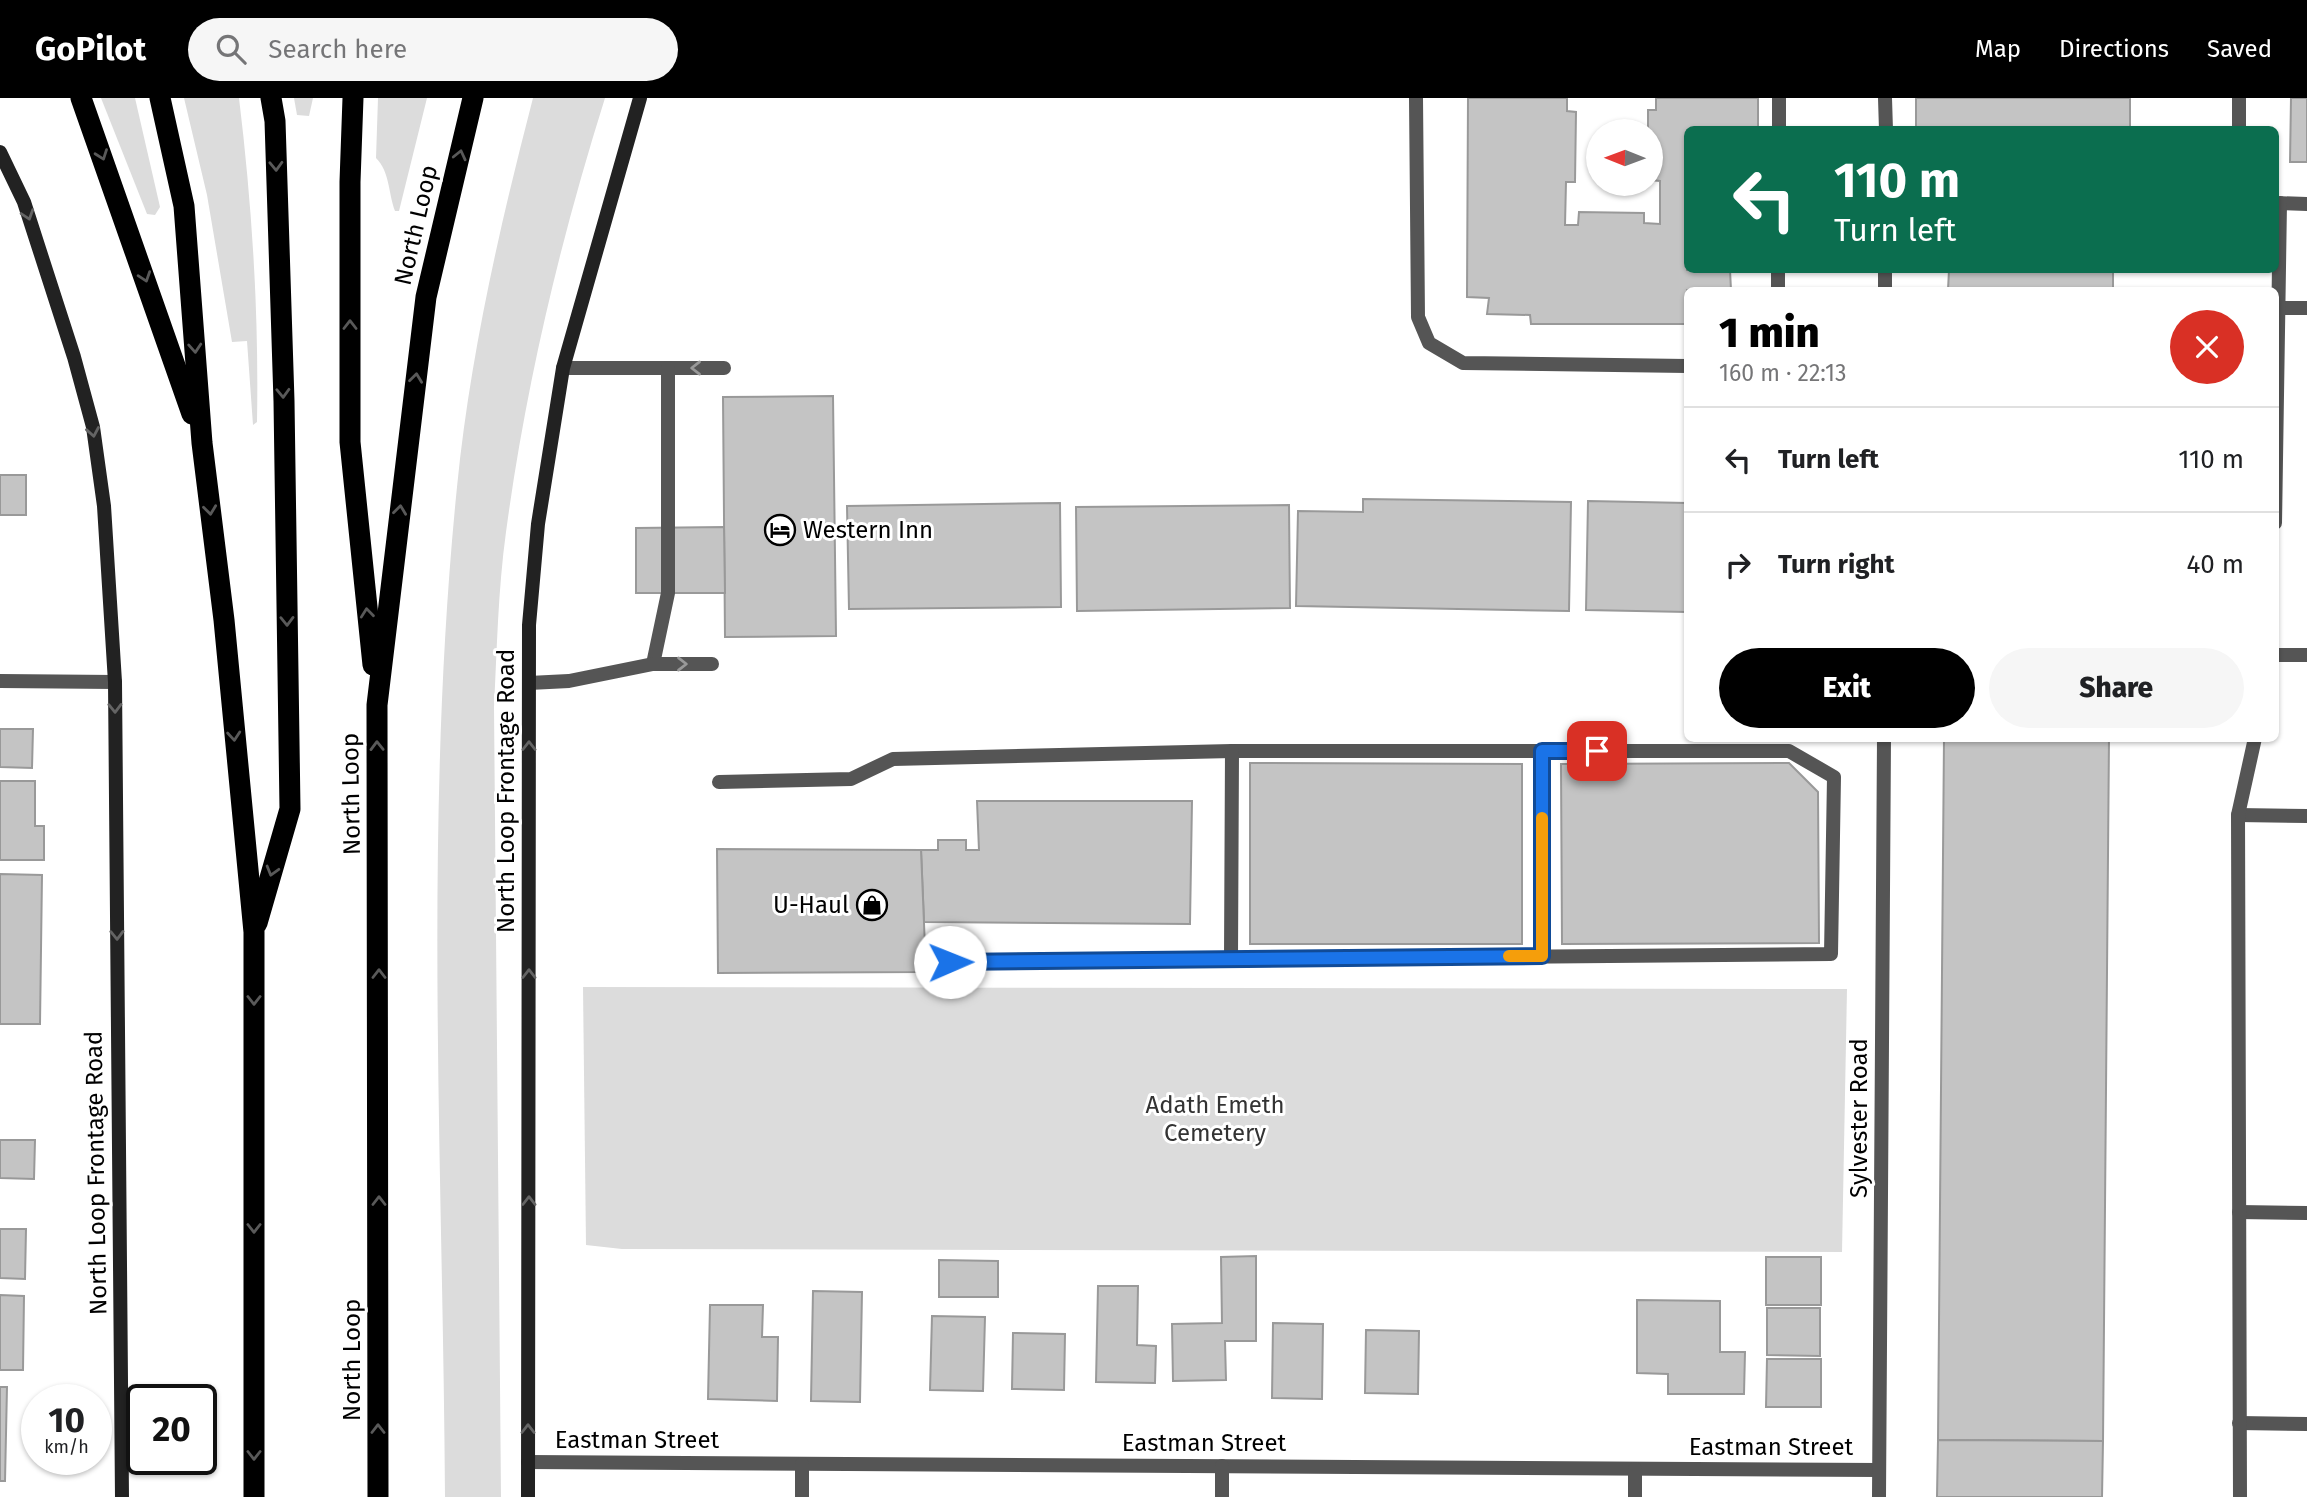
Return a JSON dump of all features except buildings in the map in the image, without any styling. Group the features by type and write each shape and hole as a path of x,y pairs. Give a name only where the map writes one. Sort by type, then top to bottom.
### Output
{"highway":[{"path":"81,98 202,443"},
{"path":"160,98 184,206 202,443 224,620 240,811 254,932 254,1497"},
{"path":"254,932 290,809 283,374 275,121 271,98"},
{"path":"353,98 350,182 351,442 377,705"},
{"name":"North Loop","path":"378,1497 377,705 426,297 473,98"}],"main road":[{"name":"North Loop Frontage Road","path":"528,1497 529,625 538,524 563,368 640,98"},
{"name":"North Loop Frontage Road","path":"0,152 28,215 74,357 93,427 104,506 114,682 122,1497"}],"street":[{"path":"1416,98 1418,317 1429,343 1463,363 1684,366"},
{"path":"1779,98 1779,126"},
{"path":"1885,98 1885,126"},
{"path":"2239,98 2239,126"},
{"path":"2279,203 2307,204"},
{"path":"2279,308 2307,308"},
{"path":"563,368 724,368"},
{"path":"653,664 668,593 668,368"},
{"path":"2279,655 2307,655"},
{"path":"529,682 569,681 653,664 712,664"},
{"path":"0,681 114,682"},
{"name":"Sylvester Road","path":"1879,1497 1884,742"},
{"path":"2239,1497 2238,815 2254,742"},
{"path":"1231,958 1232,751"},
{"path":"719,782 851,779 893,759 1232,751 1789,751 1834,777 1831,954 950,962"},
{"path":"1542,751 1542,956"},
{"path":"2238,815 2307,816"},
{"path":"2239,1212 2307,1213"},
{"path":"2239,1423 2307,1424"},
{"name":"Eastman Street","path":"528,1462 1879,1470"},
{"path":"802,1464 802,1497"},
{"path":"1222,1466 1222,1497"},
{"path":"1635,1469 1635,1497"}],"green space":[{"path":"101,98 135,98 160,207 155,215 147,214"},
{"path":"184,98 239,98 248,179 256,300 257,422 253,425 247,341 232,342 207,195"},
{"path":"294,98 313,98 309,116 297,115"},
{"path":"378,98 427,98 399,211 395,211 386,176 376,158"},
{"path":"533,98 605,98 573,205 534,367 514,477 499,598 494,707 501,1497 445,1497 438,866 440,739 447,613 457,487 478,340 498,242"},
{"name":"Adath Emeth Cemetery","path":"583,987 1847,989 1842,1252 622,1249 586,1245"}],"slow traffic":[{"path":"1509,956 1542,956 1542,818"}],"place":[{"name":"Western Inn","path":"780,530"},
{"name":"U-Haul","path":"872,905"}],"route":[{"path":"950,962 1542,956 1542,751 1597,751"}]}
